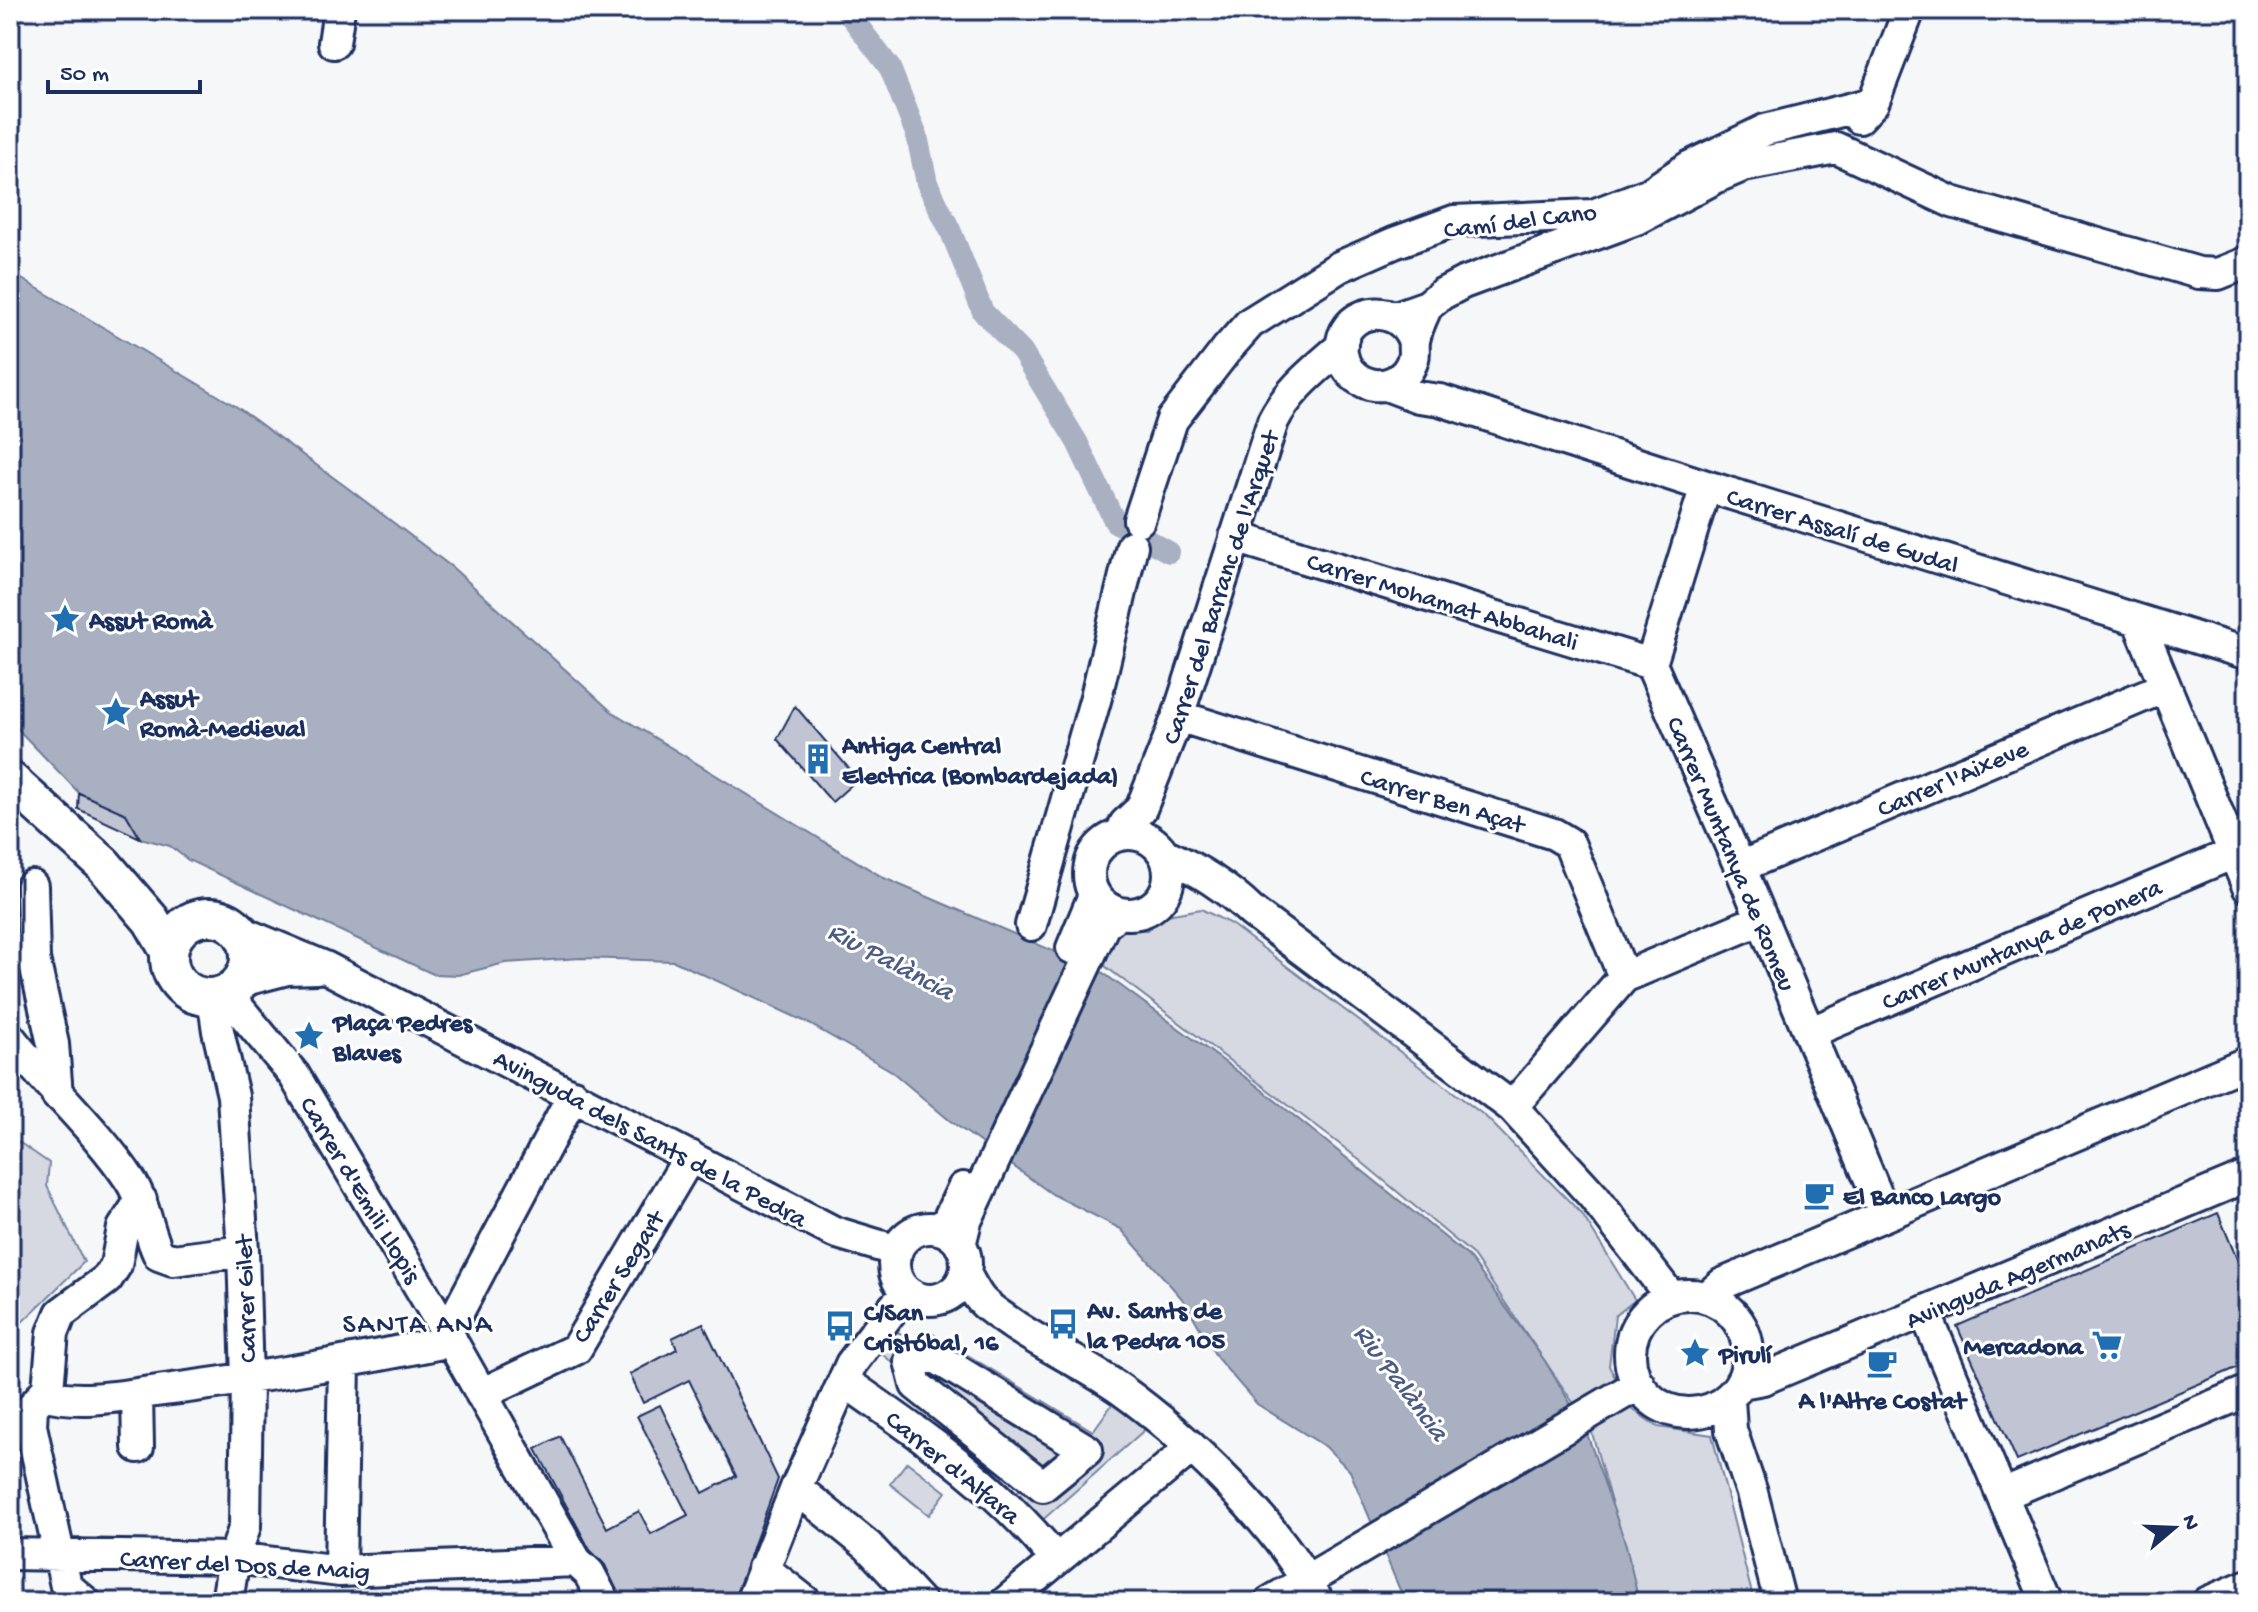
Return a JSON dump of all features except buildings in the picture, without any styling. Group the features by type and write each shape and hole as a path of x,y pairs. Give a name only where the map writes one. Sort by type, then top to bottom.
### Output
{"main road":[{"path":"10,780 103,864 151,920 169,951"},
{"path":"103,864 194,919"},
{"path":"220,918 241,932 249,956 247,969 227,990 190,993 174,977 169,965 169,951 176,933 194,919 220,918"}],"street":[{"path":"334,43 339,10"},
{"path":"1836,148 1873,103 1909,10"},
{"name":"Camí del Cano","path":"1031,925 1096,697 1135,533 1172,420 1250,323 1339,267 1454,221 1593,215 1650,193 1689,167 1765,130 1873,103"},
{"path":"1396,317 1427,306 1463,283 1639,218 1743,166 1836,148 1952,202 2199,273 2218,274 2248,262"},
{"path":"1427,306 1413,352 1398,380 1386,385 1367,384 1346,359 1352,324 1361,317 1385,313 1396,317 1411,332 1413,352 1415,375 1440,400"},
{"name":"Carrer del Barranc de l'Arquet","path":"1144,834 1178,716 1273,421 1283,402 1316,367 1346,359"},
{"name":"Carrer Assalí de Gudal","path":"1386,385 2248,654"},
{"path":"1651,664 1706,486"},
{"name":"Carrer Mohamat Abbahali","path":"1235,537 1651,664"},
{"path":"2138,620 2248,887"},
{"name":"Carrer Muntanya de Romeu","path":"1651,664 1740,867 1885,1215"},
{"name":"Carrer l'Aixeve","path":"1740,867 2165,687"},
{"name":"Carrer Ben Açat","path":"1178,716 1554,834 1569,843 1624,977"},
{"path":"1144,834 1169,879 1165,891 1159,900 1141,912 1119,913 1105,906 1094,895 1088,876 1092,857 1104,842 1144,834 1227,888 1252,912 1512,1107 1594,1197 1646,1268 1659,1304"},
{"name":"Carrer Muntanya de Ponera","path":"1809,1033 2234,853"},
{"path":"32,886 34,959 53,1044 57,1095"},
{"path":"1165,891 1206,893 1252,912"},
{"path":"751,1602 796,1488 851,1364 873,1332 918,1301 953,1293 955,1249 951,1214 1094,895"},
{"path":"955,1249 1104,925 1119,913"},
{"path":"1512,1107 1624,977 1762,919"},
{"name":"Avinguda dels Sants de la Pedra","path":"241,932 325,967 896,1262"},
{"path":"227,990 287,969 325,967"},
{"name":"Carrer Gilet","path":"227,990 218,1031 233,1096 247,1379 245,1526 234,1558 227,1602"},
{"name":"Carrer d'Emili Llopis","path":"227,990 294,1075 450,1337 576,1561 589,1573 604,1602"},
{"path":"10,1038 129,1179 141,1200 143,1215 159,1255 173,1260 243,1251"},
{"path":"1707,1297 1722,1284 2248,1062"},
{"path":"43,1394 68,1398 137,1394 247,1379 344,1363 450,1337 573,1095"},
{"name":"Carrer Segart","path":"481,1394 576,1349 690,1156"},
{"name":"Avinguda Agermanats","path":"1725,1398 1763,1379 2248,1176"},
{"path":"85,1602 66,1586 57,1555 31,1426 32,1407 48,1389 53,1333 61,1313 107,1279 116,1265 123,1228 141,1200"},
{"path":"918,1301 896,1262 903,1240 926,1228 955,1249 982,1300 1039,1341 1118,1387 1177,1434 1253,1510 1313,1592"},
{"path":"1688,1294 1707,1297 1732,1313 1747,1340 1748,1365 1725,1398 1688,1414 1666,1410 1648,1398 1633,1376 1629,1348 1639,1322 1659,1304 1688,1294"},
{"path":"918,1301 982,1300"},
{"path":"1925,1312 2047,1602"},
{"path":"873,1332 910,1361 916,1385 1043,1486 1087,1450 935,1357 910,1361"},
{"path":"340,1571 344,1363"},
{"name":"Carrer d'Alfara","path":"844,1381 987,1487 1036,1534 1056,1560"},
{"path":"1270,1602 1313,1592 1639,1384"},
{"path":"2002,1495 2248,1391"},
{"path":"137,1394 138,1447"},
{"path":"1725,1398 1731,1430 1752,1493 1780,1602"},
{"path":"1006,1602 1191,1448"},
{"path":"796,1488 868,1546 920,1602"},
{"name":"Carrer del Dos de Maig","path":"10,1554 234,1558 340,1571 576,1561"},
{"path":"763,1568 806,1602"},
{"path":"2208,1602 2248,1585"}],"shaded area":[{"path":"1201,909 1231,924 1485,1116 1582,1214 1635,1300 1615,1316 1609,1366 1632,1409 1658,1427 1712,1435 1754,1602 1638,1602 1591,1429 1472,1254 1346,1149 1105,966 1115,930 1147,930 1167,915"},
{"path":"10,1136 49,1163 47,1186 84,1262 10,1334"},
{"path":"893,1330 917,1341 931,1333 1093,1431 1116,1399 1150,1425 1037,1525 1011,1499 1031,1476 882,1354"},
{"path":"907,1462 946,1492 929,1515 890,1484"}],"water":[{"name":"Riu Palància","path":"10,272 237,407 453,568 611,711 884,878 1102,972 1256,1085 1468,1256 1545,1361 1585,1428 1626,1545 1639,1602 1405,1602 1350,1471 1326,1447 1257,1404 1217,1358 1185,1302 1121,1229 1052,1194 949,1120 890,1070 804,1021 674,961 581,958 505,963 458,975 433,974 188,860 170,846 140,838 126,814 79,793 10,721"}],"waterway":[{"path":"846,10 890,68 917,136 927,183 951,232 983,312 1022,352 1077,442 1115,522 1169,552"}],"place":[{"name":"Assut Romà","path":"65,619"},
{"name":"Assut Romà-Medieval","path":"116,712"},
{"name":"Antiga Central Electrica (Bombardejada)","path":"818,759"},
{"name":"Plaça Pedres Blaves","path":"309,1036"},
{"name":"El Banco Largo","path":"1819,1195"},
{"name":"Av. Sants de la Pedra 105","path":"1063,1324"},
{"name":"C/San Cristóbal, 16","path":"840,1326"},
{"name":"Mercadona","path":"2107,1345"},
{"name":"Pirulí","path":"1695,1353"},
{"name":"A l'Altre Costat","path":"1882,1363"}],"district":[{"name":"SANTA ANA","path":"418,1322"}]}
